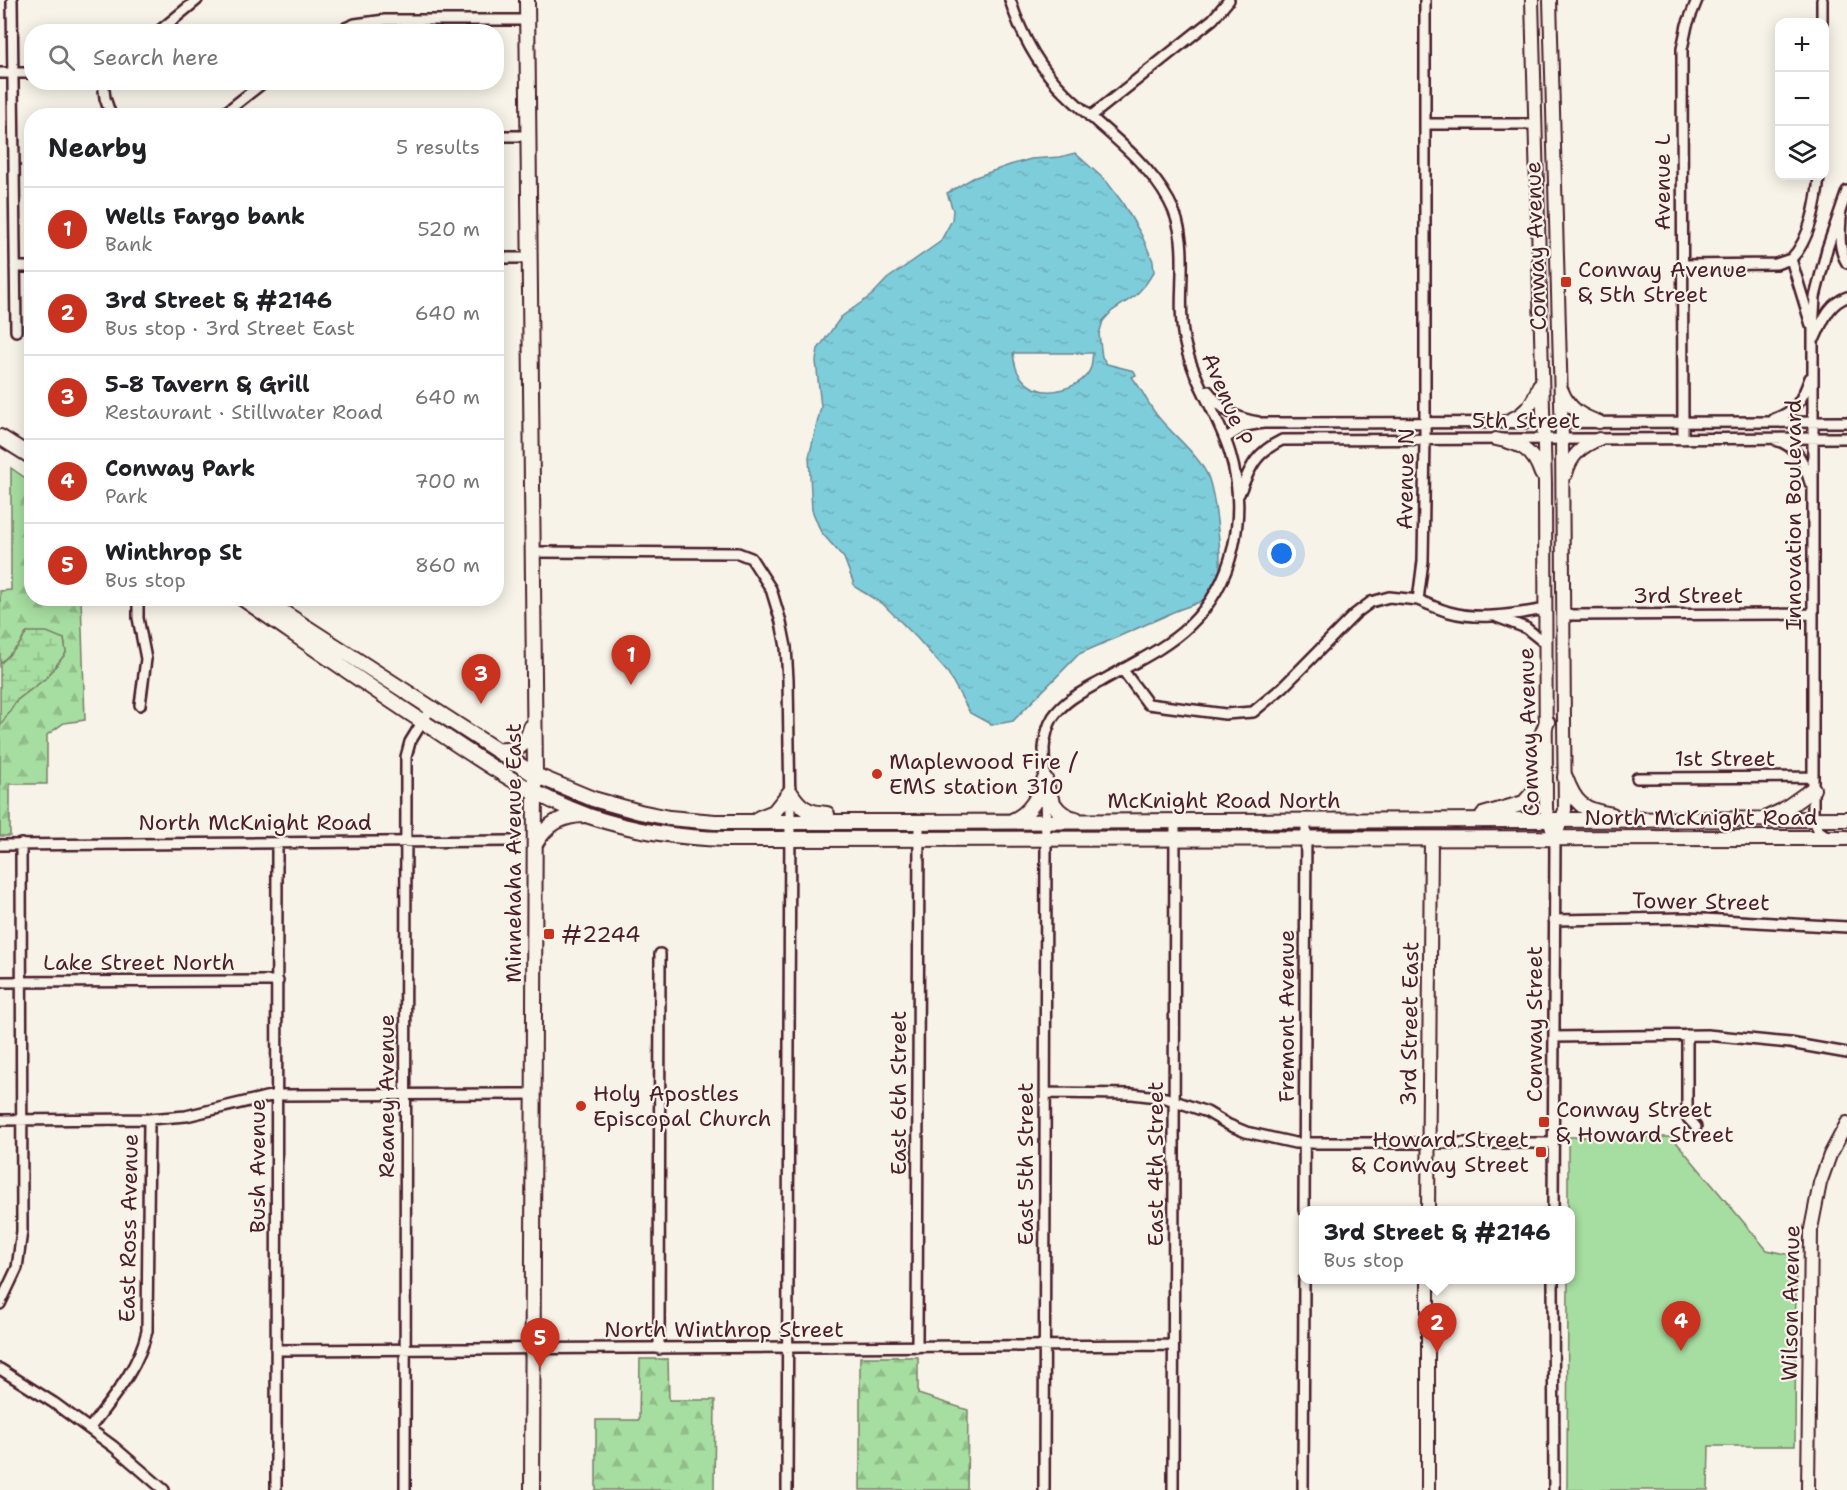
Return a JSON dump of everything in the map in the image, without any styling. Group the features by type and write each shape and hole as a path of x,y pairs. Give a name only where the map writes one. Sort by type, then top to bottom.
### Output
{"main road":[{"name":"Minnehaha Avenue East","path":"527,0 535,775 532,1490"},
{"path":"0,437 24,452"},
{"name":"McKnight Road North","path":"268,606 423,722 480,760 534,792 587,815 635,829 683,837 790,839 1555,838"},
{"name":"McKnight Road North","path":"269,606 535,775 586,796 639,812 690,820 746,822 1555,820"},
{"path":"496,750 510,751 521,747 528,737 534,717"},
{"path":"1464,820 1514,807 1530,797 1538,782 1541,737 1547,722"},
{"path":"1565,777 1575,801 1584,807 1607,814 1649,820"},
{"path":"1045,779 1048,796 1056,809 1066,817 1085,822"},
{"path":"1011,822 1021,817 1030,808 1045,779"},
{"path":"1764,819 1782,811 1813,783"},
{"path":"746,822 774,812 789,792 805,810 840,814 858,821"},
{"path":"534,846 543,831 552,824 574,816 587,815"},
{"name":"North McKnight Road","path":"1555,820 1847,819"},
{"name":"North McKnight Road","path":"1555,838 1847,838"}],"street":[{"path":"12,0 15,331"},
{"path":"168,24 197,0"},
{"name":"Avenue P","path":"1010,0 1020,27 1040,62 1064,92 1149,171 1170,203 1182,240 1181,317 1188,356 1226,438 1235,468 1237,499 1236,530 1230,560 1218,589 1188,627 1175,637 1071,698 1052,719 1044,748 1046,822"},
{"path":"1090,117 1213,19 1229,0"},
{"name":"Avenue N","path":"1418,600 1423,561 1425,439 1425,0"},
{"name":"Conway Avenue","path":"1532,0 1545,483 1546,810 1555,820 1555,838"},
{"name":"Conway Avenue","path":"1550,0 1562,423 1565,777 1565,810 1555,820"},
{"name":"Avenue L","path":"1683,439 1682,49 1697,0"},
{"path":"1821,18 1822,0"},
{"path":"355,24 386,20 527,20"},
{"path":"0,73 24,73"},
{"path":"104,90 108,108"},
{"path":"231,108 254,90"},
{"path":"1425,124 1535,124"},
{"path":"504,136 528,136"},
{"path":"1682,265 1776,264 1791,259 1802,246 1819,180"},
{"name":"Innovation Boulevard","path":"1813,819 1813,330 1815,297 1827,249 1847,190"},
{"path":"1842,206 1841,250 1847,263"},
{"path":"504,258 529,258"},
{"path":"1791,259 1813,330"},
{"path":"15,267 24,267"},
{"path":"1813,343 1826,313 1833,304 1847,297"},
{"path":"1767,422 1788,414 1797,406 1813,370"},
{"path":"1196,374 1218,405 1226,412 1238,418 1263,423"},
{"path":"1504,422 1515,419 1533,401 1542,375"},
{"path":"1560,386 1571,407 1599,422"},
{"name":"5th Street","path":"1226,438 1245,426 1263,423 1847,422"},
{"path":"1771,438 1793,448 1803,459 1813,494"},
{"name":"5th Street","path":"1237,499 1250,467 1257,457 1282,440 1847,438"},
{"path":"1496,439 1520,446 1530,453 1536,459 1545,483"},
{"path":"1563,489 1571,459 1577,451 1599,439"},
{"path":"532,536 552,552"},
{"path":"532,552 738,553 751,558 771,589 781,622 786,647 790,821 787,1490"},
{"path":"1122,669 1148,704 1225,714 1253,712 1283,687 1355,614 1371,602 1389,597 1418,600 1450,612 1497,617 1526,628 1546,644"},
{"path":"138,606 146,659 140,705"},
{"path":"1497,617 1546,609"},
{"name":"3rd Street","path":"1564,615 1813,614"},
{"path":"1546,623 1556,626 1557,716 1558,723 1564,724"},
{"name":"Reaney Avenue","path":"405,1490 407,750 431,708"},
{"name":"1st Street","path":"1637,778 1813,783"},
{"path":"1813,819 1819,831 1829,838"},
{"name":"East 4th Street","path":"1173,1490 1175,821"},
{"name":"Fremont Avenue","path":"1304,1206 1306,821"},
{"name":"East 6th Street","path":"917,1347 919,822"},
{"name":"East 5th Street","path":"1044,1490 1046,822"},
{"name":"3rd Street East","path":"1428,1206 1431,838"},
{"name":"Conway Street","path":"1553,1206 1555,838"},
{"name":"North McKnight Road","path":"0,844 511,841"},
{"name":"Bush Avenue","path":"276,1490 277,843"},
{"path":"0,1304 17,1268 21,1250 21,844"},
{"name":"Tower Street","path":"1554,920 1686,918 1847,927"},
{"path":"658,1349 660,954"},
{"name":"Lake Street North","path":"0,982 278,981"},
{"path":"1687,1035 1687,1117 1696,1126"},
{"path":"1554,1037 1687,1035 1744,1038 1847,1053"},
{"path":"1045,1093 1132,1094 1175,1100 1207,1112 1246,1132 1283,1141 1428,1144 1553,1143"},
{"path":"0,1120 149,1119 186,1116 277,1095 533,1094"},
{"name":"East Ross Avenue","path":"89,1429 132,1372 144,1347 147,1331 149,1119"},
{"name":"Wilson Avenue","path":"1808,1490 1811,1229 1820,1183 1830,1155 1847,1124"},
{"path":"1303,1490 1304,1284"},
{"path":"1428,1284 1428,1490"},
{"path":"1554,1284 1554,1490"},
{"name":"North Winthrop Street","path":"276,1350 1173,1345"},
{"path":"0,1369 54,1403 129,1458 164,1490"}],"green space":[{"path":"11,468 24,477 24,606 81,606 85,720 64,723 47,735 47,784 10,784 10,836 0,836 0,726 17,700 46,678 66,653 64,639 27,632 19,645 0,664 0,591 11,590"},
{"path":"27,632 47,632 64,639 66,653 46,678 17,700 0,726 0,664 19,645"},
{"path":"1568,1137 1672,1137 1767,1250 1796,1256 1795,1446 1709,1446 1708,1490 1567,1490 1568,1284 1575,1284 1575,1206 1568,1206"},
{"path":"860,1357 918,1357 918,1394 968,1410 967,1490 860,1490"},
{"path":"640,1359 668,1359 669,1400 715,1400 714,1490 596,1490 596,1420 639,1420"}],"water":[{"path":"1075,153 1107,182 1141,234 1153,261 1154,272 1145,285 1135,296 1112,311 1103,321 1099,334 1102,357 1107,364 1134,371 1136,375 1132,377 1156,414 1194,455 1205,471 1209,479 1216,518 1220,552 1219,580 1216,588 1205,599 1079,654 1013,721 992,725 970,713 948,673 917,638 884,605 855,587 844,558 821,532 812,510 809,457 821,407 816,361 818,349 841,317 872,295 887,279 940,242 952,220 953,210 947,193 973,178 1010,165 1031,159 1060,157","holes":["1013,353 1093,353 1091,367 1082,380 1067,388 1050,391 1034,388 1024,381 1017,371"]}],"place":[{"name":"Conway Avenue & 5th Street","path":"1566,282"},
{"name":"Wells Fargo bank","path":"631,685"},
{"name":"5-8 Tavern & Grill","path":"481,704"},
{"name":"Maplewood Fire / EMS station 310","path":"877,774"},
{"name":"#2244","path":"549,934"},
{"name":"Holy Apostles Episcopal Church","path":"581,1106"},
{"name":"Conway Street & Howard Street","path":"1544,1122"},
{"name":"Howard Street & Conway Street","path":"1541,1152"},
{"name":"Conway Park","path":"1681,1351"},
{"name":"3rd Street & #2146","path":"1437,1353"},
{"name":"Winthrop St","path":"540,1368"}]}
